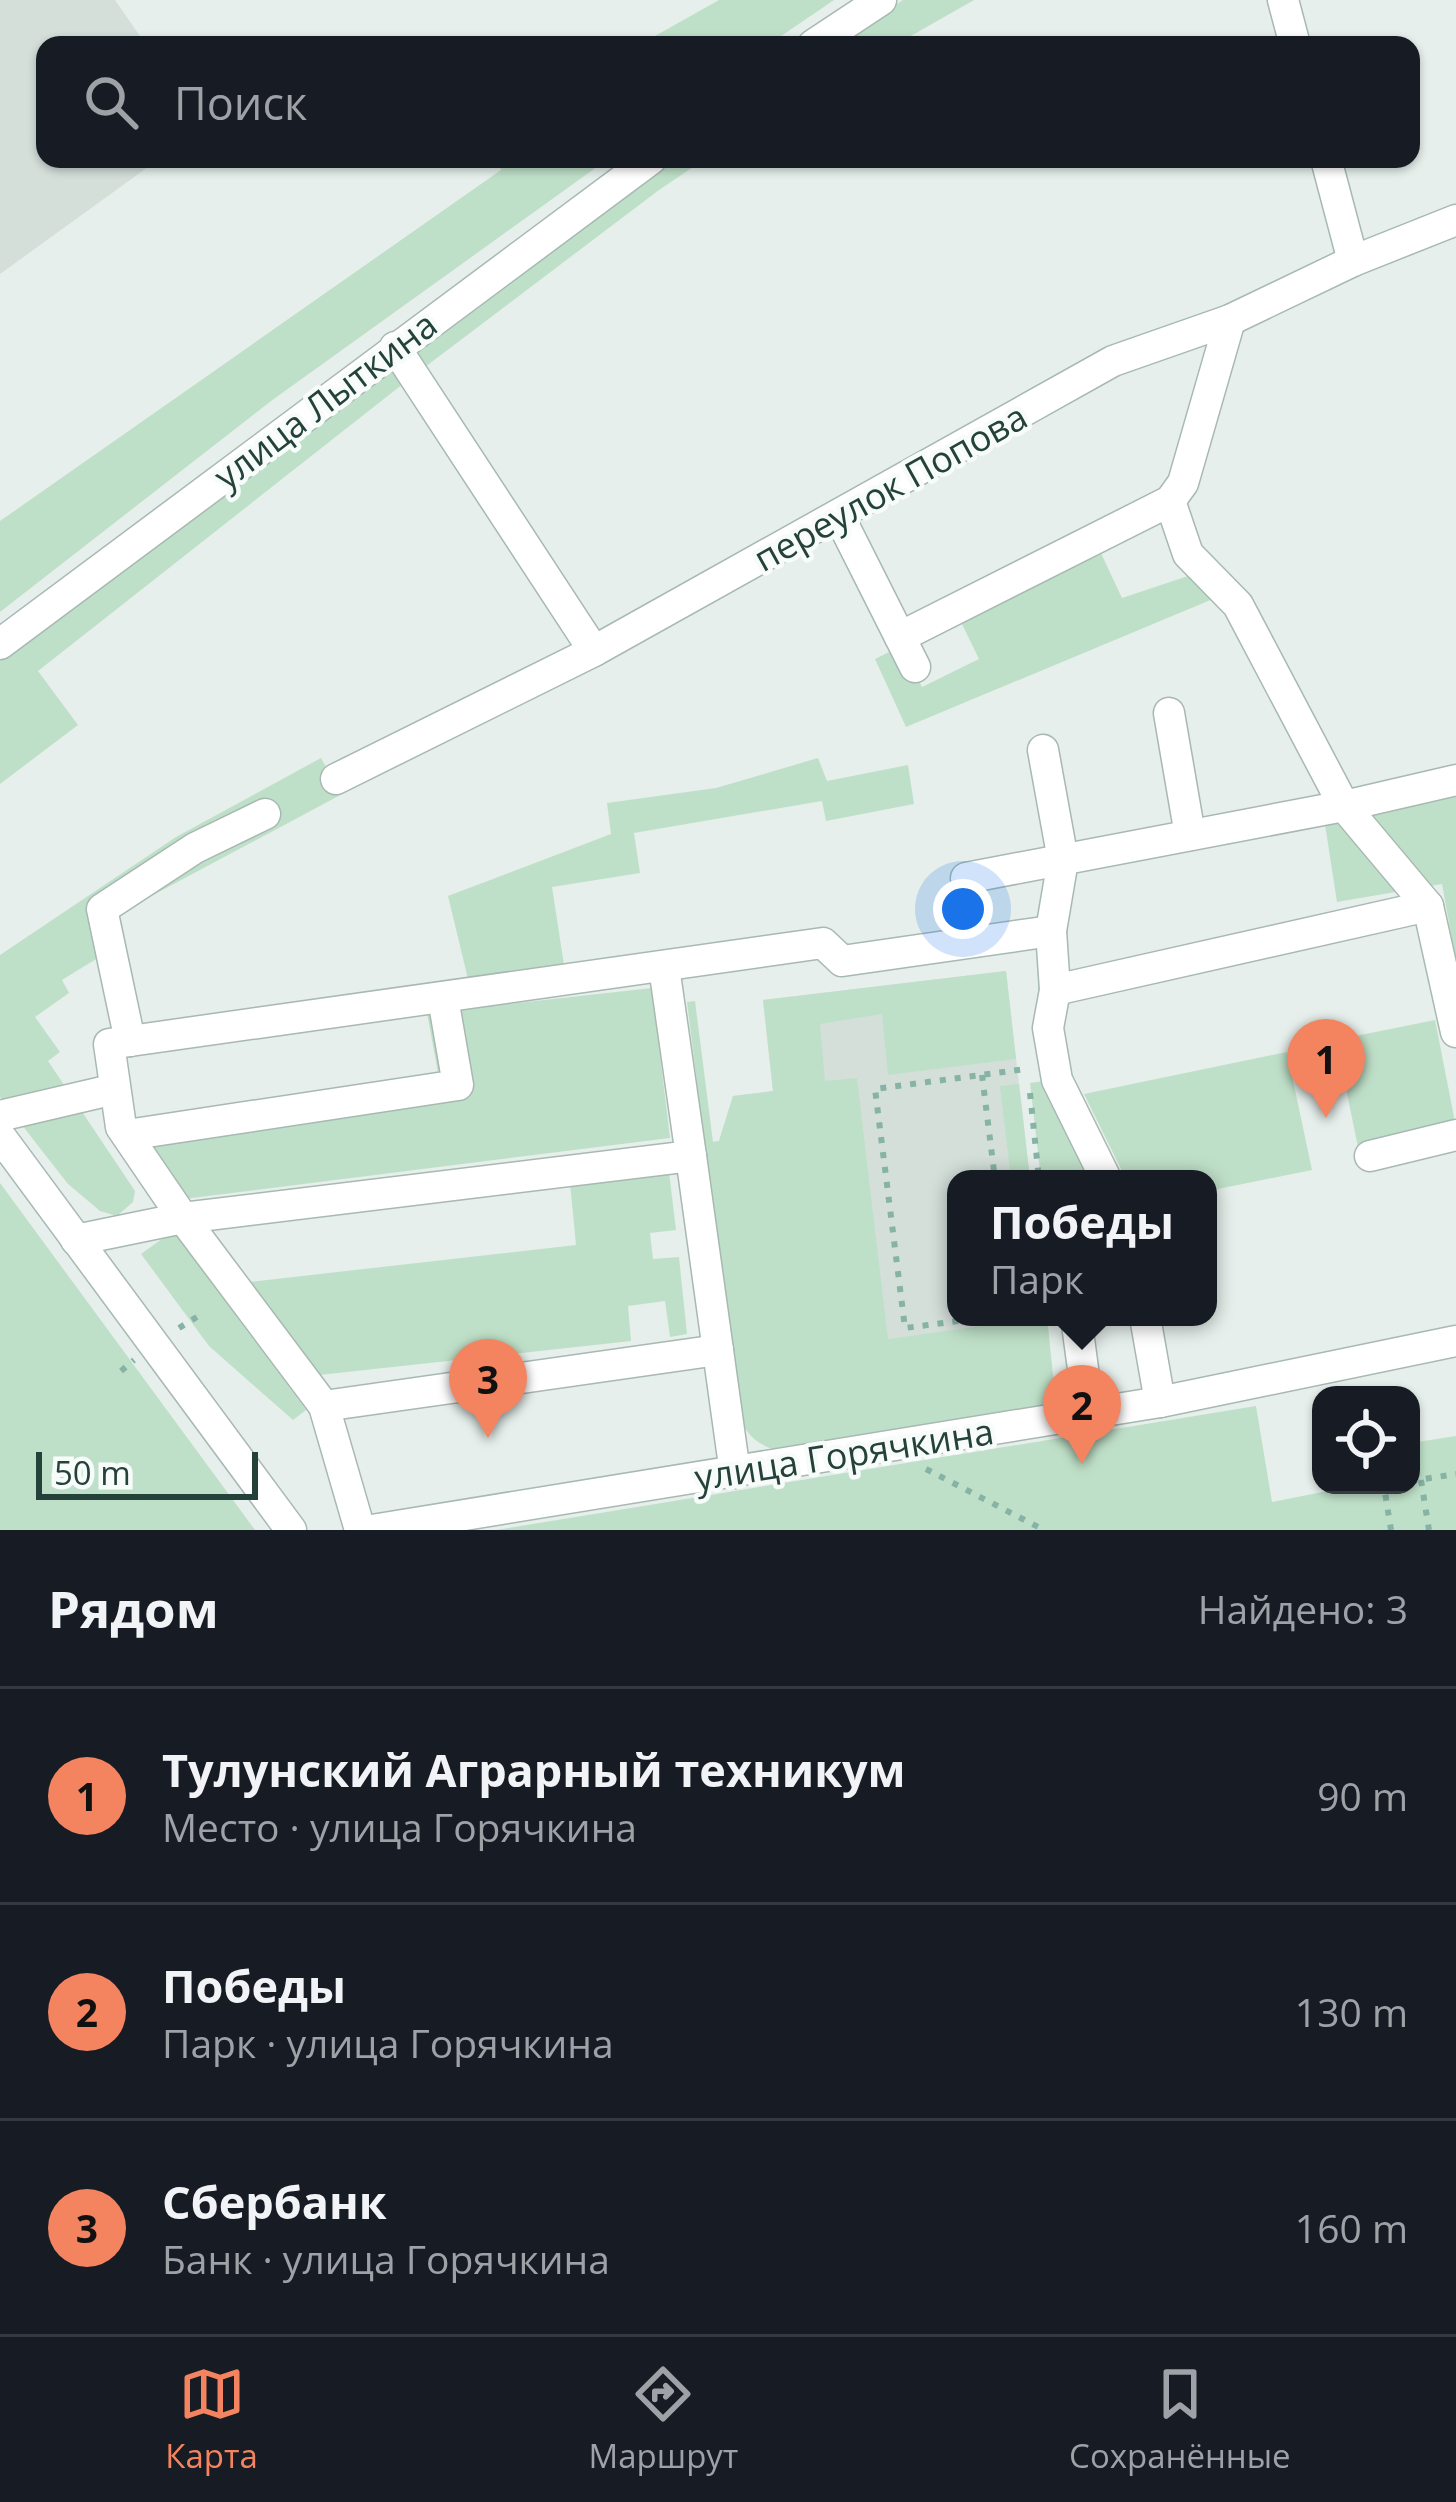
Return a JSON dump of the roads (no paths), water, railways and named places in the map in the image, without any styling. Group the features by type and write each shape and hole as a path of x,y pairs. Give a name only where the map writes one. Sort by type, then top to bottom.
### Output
{"street":[{"path":"827,36 881,0"},
{"path":"1283,0 1293,36"},
{"name":"улица Лыткина","path":"0,644 639,168"},
{"path":"1328,168 1353,261"},
{"name":"переулок Попова","path":"336,779 594,651 1113,361 1230,320 1353,261 1456,220"},
{"path":"900,637 1170,501 1183,483 1230,320"},
{"path":"395,347 594,651"},
{"path":"1170,501 1188,554 1238,605 1345,806 1428,906 1456,1032"},
{"path":"838,516 915,667"},
{"path":"1168,713 1190,836"},
{"path":"1043,750 1063,860 1051,931 1055,990 1048,1028 1057,1080 1102,1170"},
{"path":"966,878 1345,806 1456,780"},
{"path":"130,1041 101,909 195,848 266,814"},
{"path":"1055,990 1428,906"},
{"path":"360,1530 324,1406 121,1127 109,1044 823,943 842,961 1051,931"},
{"path":"664,967 735,1473"},
{"path":"127,1136 458,1084 443,998"},
{"path":"0,1116 115,1089"},
{"path":"1370,1156 1456,1135"},
{"path":"0,1136 291,1530"},
{"path":"76,1240 183,1218 691,1156"},
{"path":"1077,1326 1090,1413"},
{"path":"1147,1326 1160,1402"},
{"name":"улица Горячкина","path":"372,1530 1160,1402 1456,1340"},
{"path":"324,1406 718,1350"}],"place":[{"name":"Тулунский Аграрный техникум","path":"1326,1118"},
{"name":"Сбербанк","path":"488,1438"},
{"name":"Победы","path":"1082,1464"}]}
